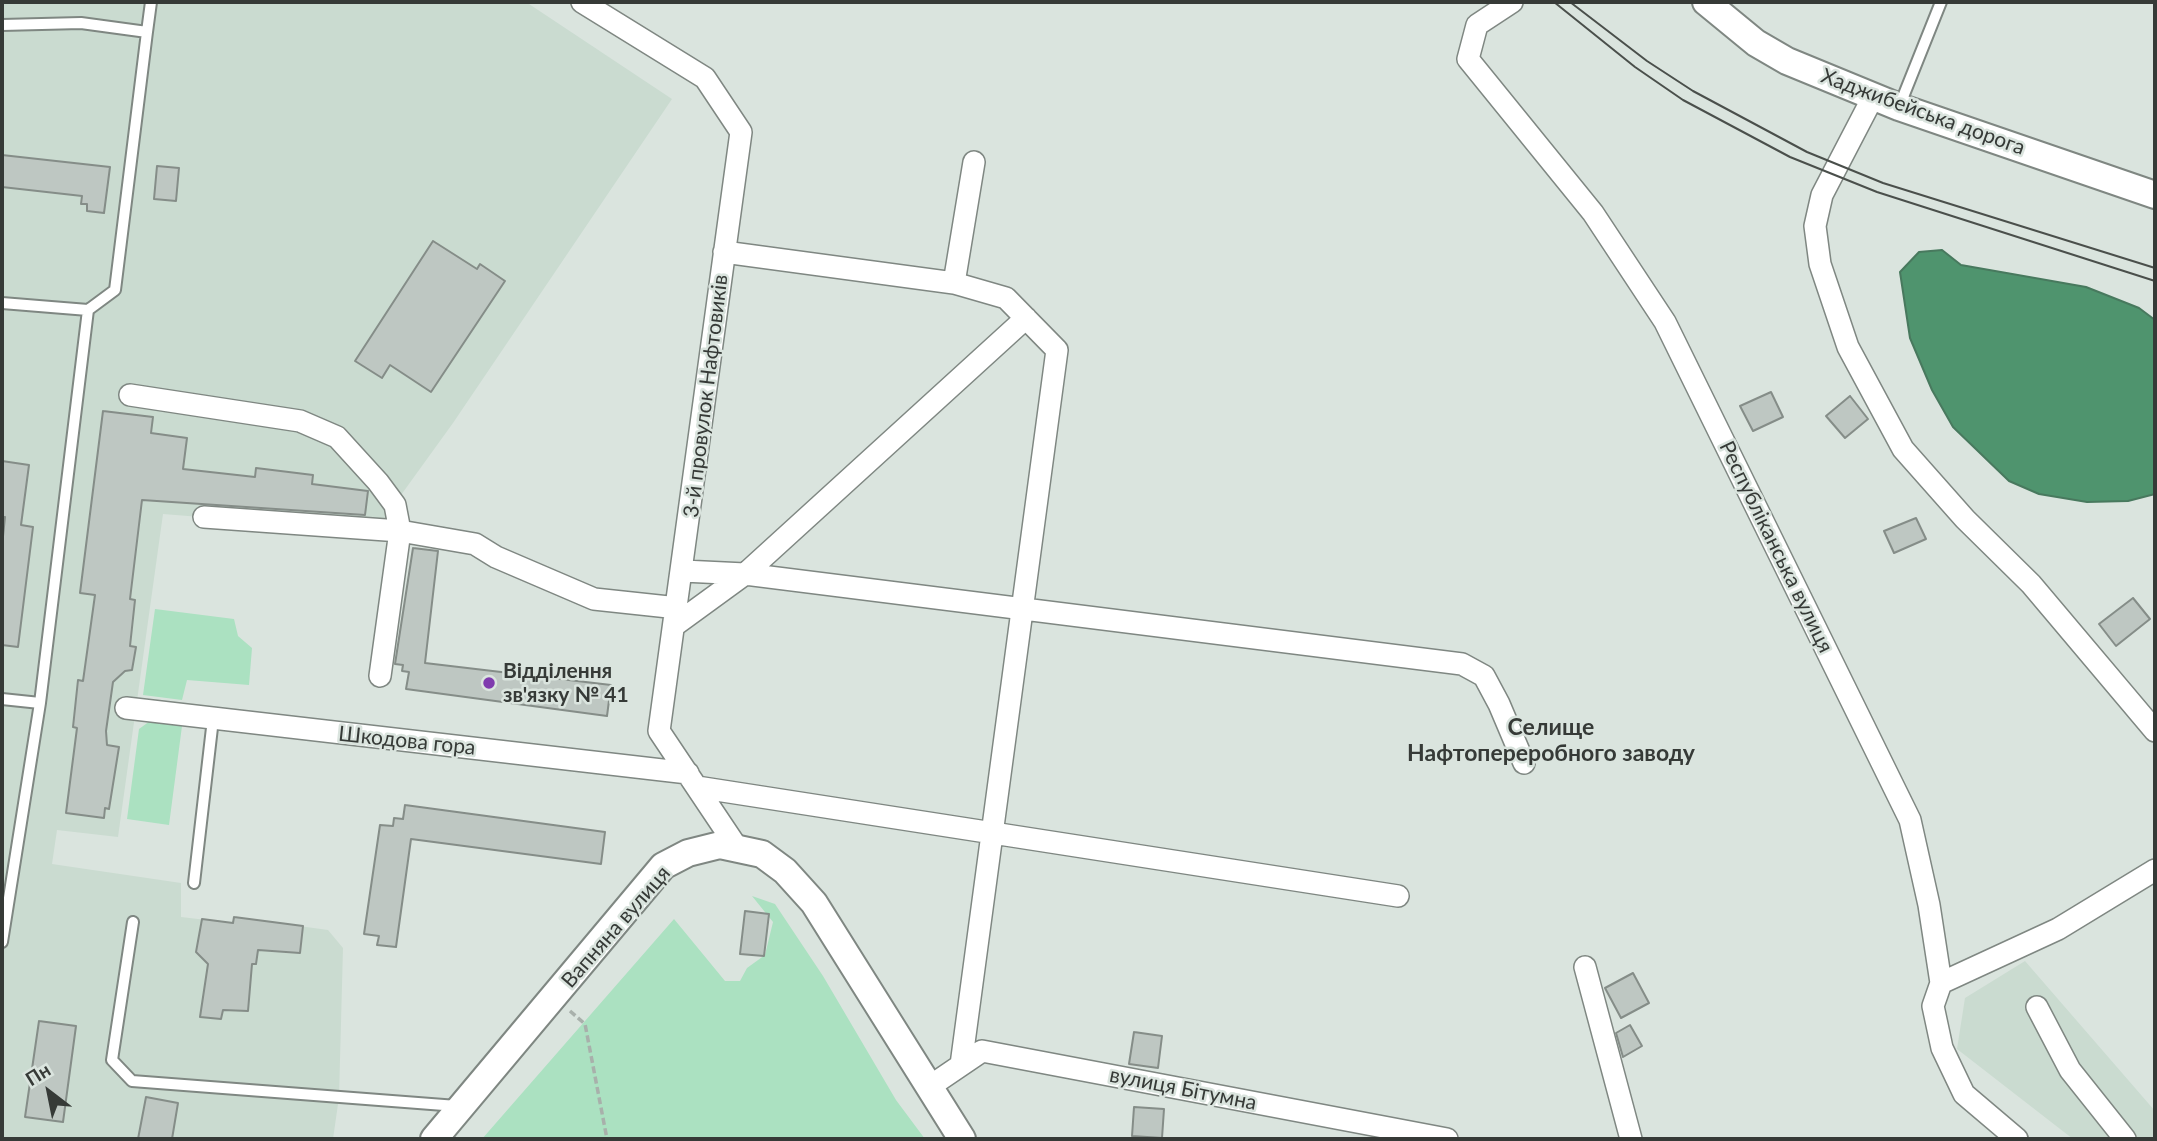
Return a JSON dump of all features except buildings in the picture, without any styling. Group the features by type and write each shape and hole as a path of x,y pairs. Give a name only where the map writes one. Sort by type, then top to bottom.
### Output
{"street":[{"name":"3-й провулок Нафтовиків","path":"582,2 705,78 741,132 659,731 736,846"},
{"name":"Республіканська вулиця","path":"1512,2 1478,25 1468,59 1593,213 1665,322 1910,820 1929,905 1941,983 1933,1006 1942,1048 1964,1094 2017,1139"},
{"name":"Хаджибейська дорога","path":"1706,2 1756,43 1777,55 1873,97 2155,195"},
{"path":"1873,97 1822,195 1815,226 1820,264 1848,347 1903,449 1965,519 2031,584 2155,732"},
{"path":"954,283 974,162"},
{"path":"724,252 954,283 1006,298 1057,349 961,1065"},
{"path":"204,517 400,531 475,544 594,599 676,617 745,574 1026,318"},
{"path":"130,395 300,421 337,438 395,505 400,531 380,676"},
{"path":"683,571 745,574 1462,664 1484,676 1500,704 1524,763"},
{"name":"Шкодова гора","path":"125,708 693,780 1398,896"},
{"name":"Вапняна вулиця","path":"434,1139 663,866 688,853 720,845 736,846 762,854 785,871 814,903 962,1139"},
{"path":"1941,983 2058,929 2155,870"},
{"path":"1585,967 1631,1139"},
{"path":"2037,1007 2070,1070 2124,1139"},
{"name":"вулиця Бітумна","path":"929,1087 982,1051 1447,1139"}],"lane":[{"path":"2,303 88,310 115,290 151,2"},
{"path":"1899,107 1941,2"},
{"path":"2,24 81,23 147,32"},
{"path":"2,942 40,703 88,310"},
{"path":"2,699 40,703"},
{"path":"194,883 213,719"},
{"path":"133,922 112,1060 132,1081 463,1106"}],"path":[{"path":"555,998 585,1024 607,1139"}],"shaded area":[{"path":"2,2 526,2 672,99 453,423 375,531 163,514 118,837 57,830 52,864 181,883 181,917 232,923 234,917 328,930 343,948 339,1097 333,1139 2,1139"},
{"path":"1942,250 1961,265 2086,287 2139,308 2155,320 2155,494 2128,501 2087,502 2039,494 2009,481 1953,427 1932,390 1910,338 1900,272 1919,252"},
{"path":"155,609 234,619 238,636 252,648 249,685 187,680 182,700 143,695"},
{"path":"150,721 182,726 169,825 127,819 139,729"},
{"path":"752,896 775,904 823,976 896,1100 925,1139 482,1139 674,919 725,981 740,981 747,968 765,955 773,922"},
{"path":"2025,961 2155,1111 2155,1139 2073,1139 1957,1049 1965,998"}],"tram line":[{"path":"1554,2 1635,67 1683,100 1790,157 1877,192 2155,281"},
{"path":"1570,2 1647,61 1693,91 1807,152 1883,183 2155,268"}],"place":[{"name":"Відділення зв'язку № 41","path":"489,683"}],"district":[{"name":"Селище Нафтопереробного заводу","path":"1551,741"}]}
